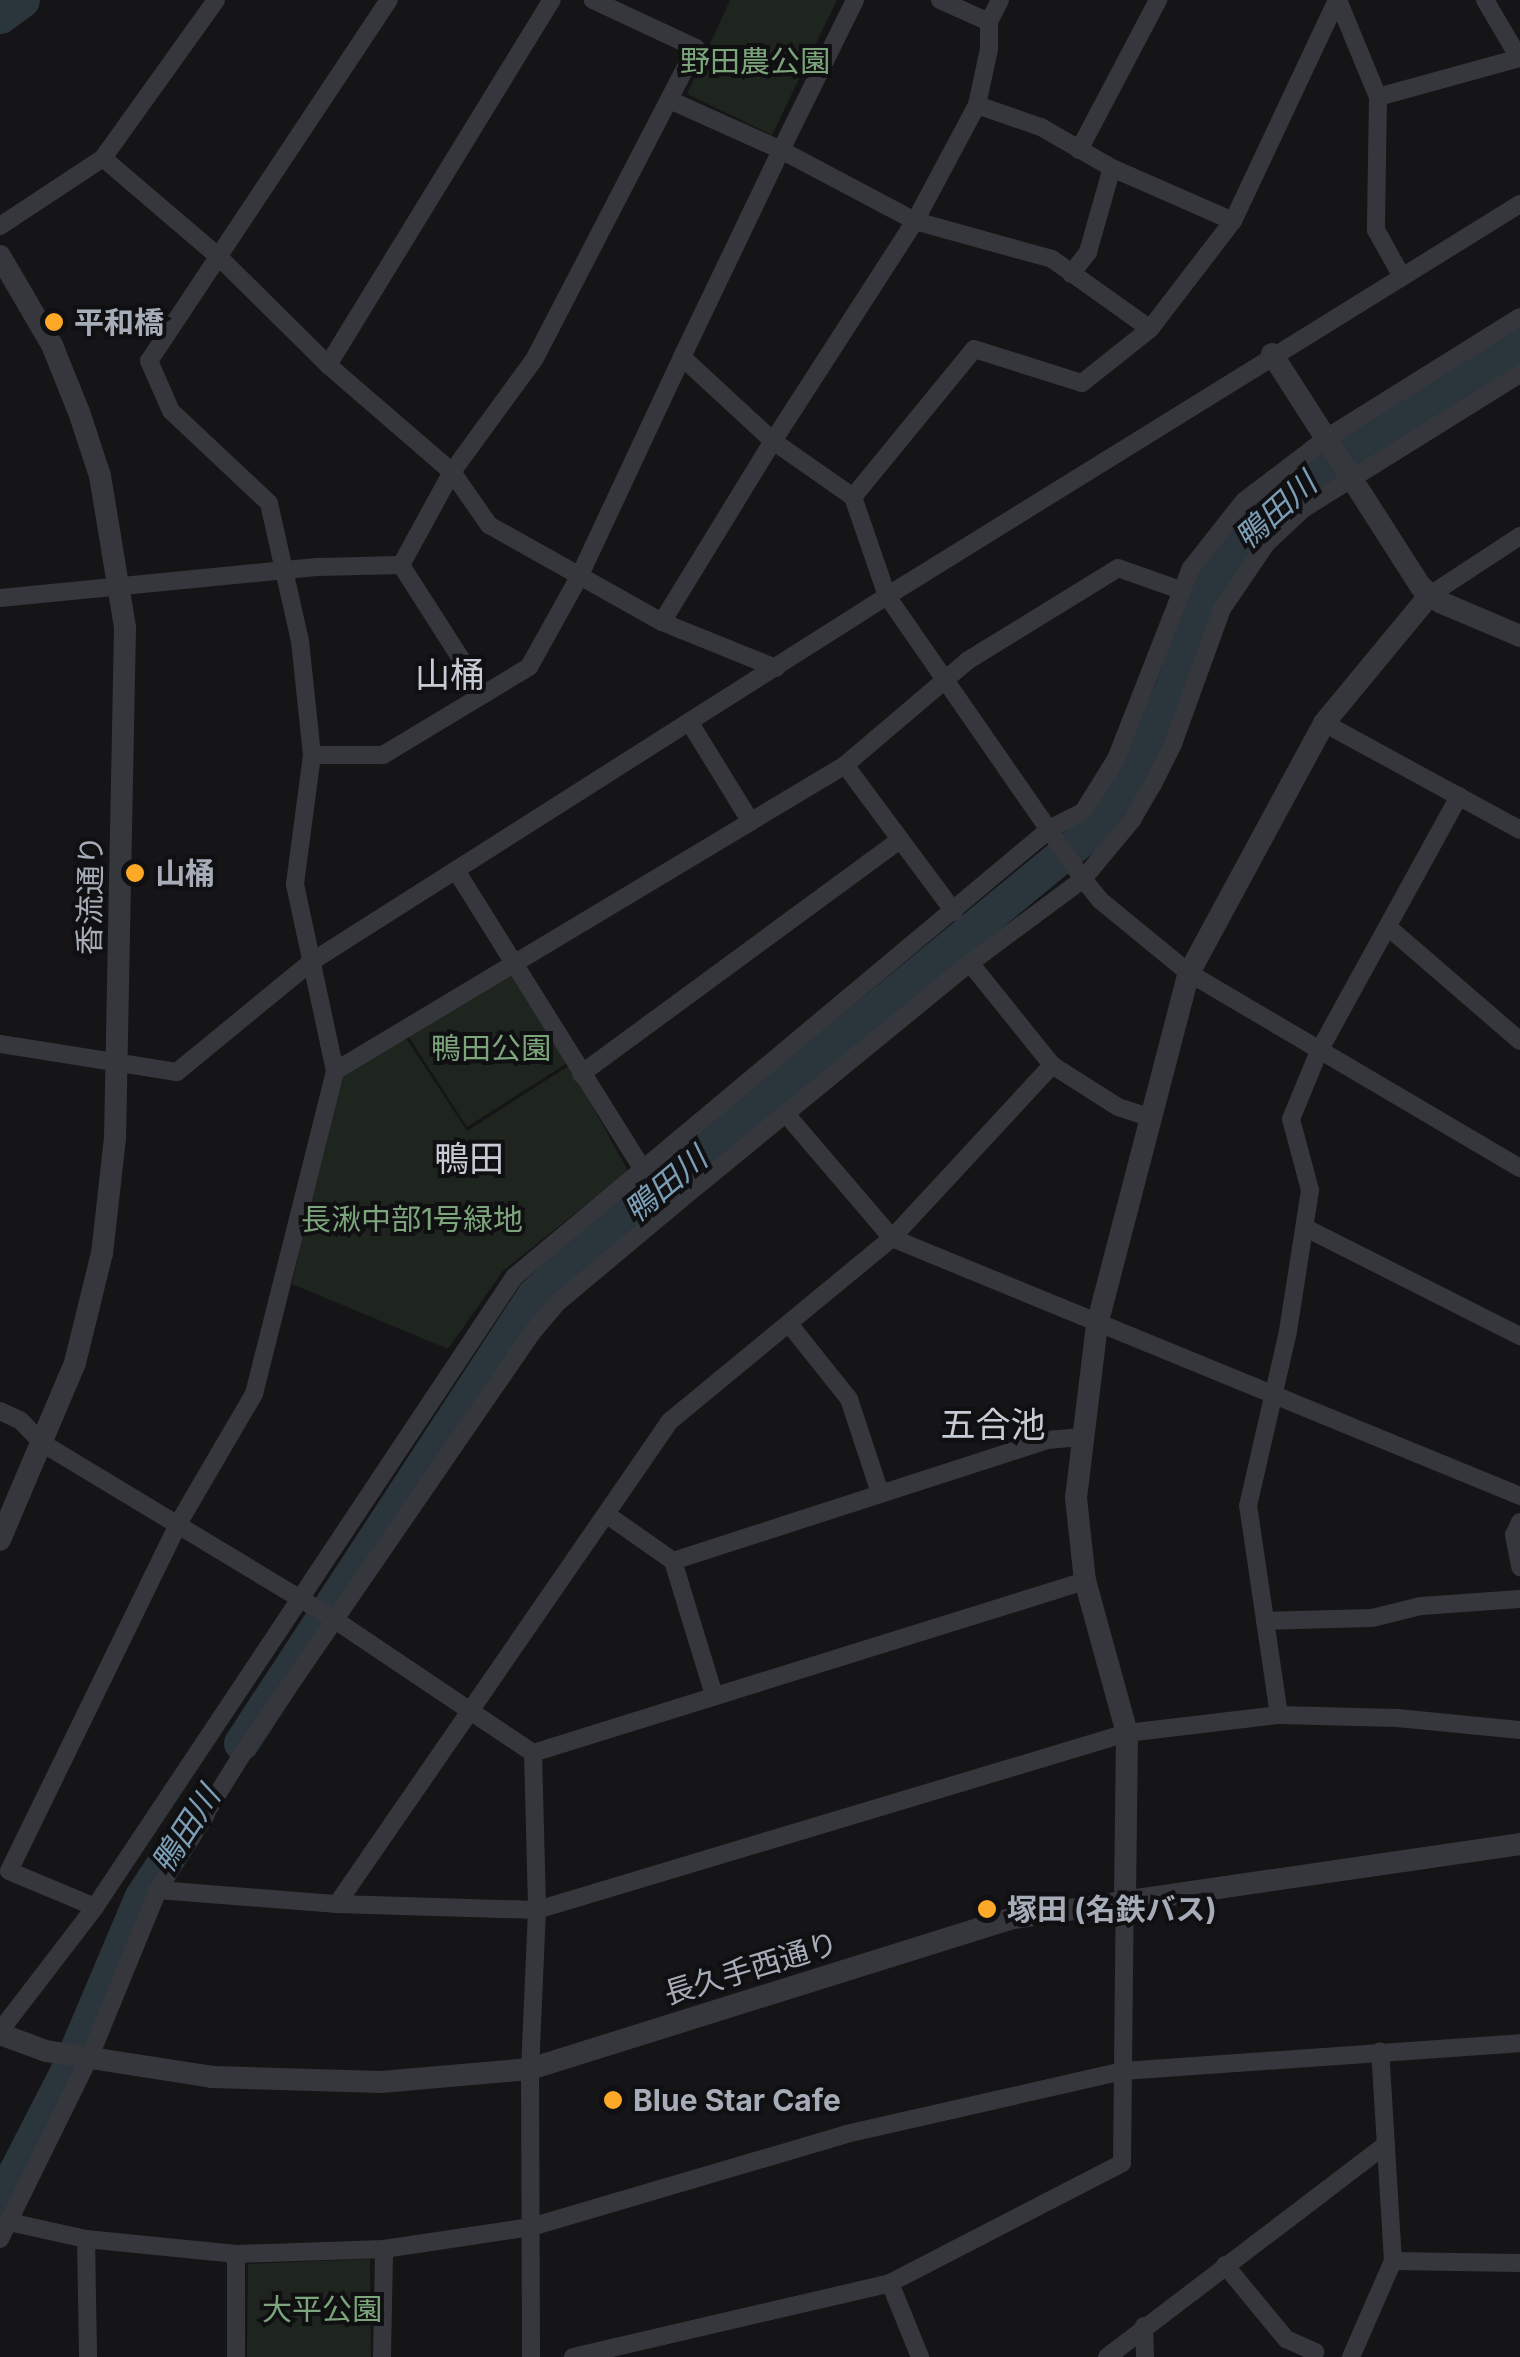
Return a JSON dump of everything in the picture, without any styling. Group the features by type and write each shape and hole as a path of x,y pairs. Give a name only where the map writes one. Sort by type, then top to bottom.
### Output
{"street":[{"path":"0,226 103,158 216,0"},
{"path":"95,1907 9,1871 178,1524 254,1394 335,1071 296,884 312,754 300,641 269,503 171,411 148,361 389,0"},
{"path":"328,365 552,0"},
{"path":"401,564 452,472 535,358 672,101 696,48 593,0"},
{"path":"312,754 383,755 529,667 579,577 855,0"},
{"path":"940,0 989,22"},
{"path":"662,622 773,441 916,221 977,105 989,49 989,22 1000,0"},
{"path":"1079,150 1158,0"},
{"path":"1338,0 1378,98 1376,230 1400,275"},
{"path":"853,497 974,349 1082,383 1150,329 1233,221 1338,0"},
{"path":"1378,98 1520,58 1484,0"},
{"path":"672,101 781,150 916,221 1052,259 1150,329"},
{"path":"977,105 1041,127 1112,168 1233,221"},
{"path":"103,158 219,256 328,365 452,472 489,525 662,622 776,668"},
{"path":"1071,274 1088,252 1112,168"},
{"path":"0,1044 177,1072 311,962 1272,354 1520,204"},
{"name":"香流通り","path":"0,256 52,345 79,412 100,476 125,627 118,1064 102,1253 76,1363 0,1540"},
{"path":"0,2032 95,1907 514,1277 1050,828 1083,812 1116,759 1180,590 1208,545 1244,502 1520,317"},
{"path":"1272,354 1353,476 1414,579 1430,595 1520,636"},
{"path":"682,356 773,441 853,497 887,596 1101,902 1190,972 1520,1168"},
{"path":"0,2239 90,2056 158,1890 241,1756 557,1303 970,963 1083,878 1132,820 1152,786 1173,744 1222,610 1237,582 1282,526 1353,476 1520,374"},
{"path":"573,2357 890,2283 1122,2163 1127,1733 1085,1581 1076,1498 1096,1325 1190,972 1324,722 1430,595 1520,536"},
{"path":"0,598 119,590 282,571 401,564"},
{"path":"401,564 482,693"},
{"path":"335,1071 515,967 845,765 967,660 1118,568 1180,590"},
{"path":"1324,722 1520,830"},
{"path":"690,723 751,822"},
{"path":"845,765 954,912"},
{"path":"1279,1715 1248,1506 1288,1331 1306,1228 1310,1190 1291,1120 1320,1051 1459,796"},
{"path":"581,1074 899,840"},
{"path":"457,872 644,1172"},
{"path":"1388,927 1520,1041"},
{"path":"970,963 1052,1065 1118,1106 1151,1118"},
{"path":"337,1904 670,1421 892,1238 1052,1065"},
{"path":"786,1114 892,1238 1270,1397 1520,1496"},
{"path":"1306,1228 1520,1336"},
{"path":"790,1325 849,1400 880,1493"},
{"path":"0,1410 21,1421 42,1442 335,1620 533,1753"},
{"path":"673,1562 1047,1440 1082,1437"},
{"path":"606,1514 673,1562 714,1695"},
{"path":"1520,1522 1514,1535 1520,1567"},
{"path":"533,1753 1085,1581"},
{"path":"1265,1621 1372,1618 1421,1606 1520,1599"},
{"path":"158,1890 337,1904 538,1910 1127,1733 1279,1715 1397,1718 1520,1730"},
{"path":"531,2357 530,2069 538,1910 533,1753"},
{"name":"長久手西通り","path":"0,2032 46,2051 212,2076 381,2082 530,2069 1013,1918 1125,1898 1520,1844"},
{"path":"9,2222 86,2239 236,2254 384,2249 531,2227 846,2134 1123,2071 1520,2043"},
{"path":"1351,2357 1393,2261 1380,2051"},
{"path":"1106,2357 1386,2145"},
{"path":"86,2239 88,2357"},
{"path":"382,2357 384,2249"},
{"path":"236,2254 236,2357"},
{"path":"1393,2261 1520,2263"},
{"path":"1225,2265 1286,2339 1319,2355"},
{"path":"890,2283 920,2357"},
{"path":"1144,2326 1145,2357"}],"green space":[{"name":"野田農公園","path":"730,0 837,0 772,135 687,94"},
{"name":"鴨田公園","path":"512,975 569,1062 467,1127 407,1034"},
{"name":"長湫中部1号緑地","path":"404,1035 467,1131 570,1065 628,1171 503,1271 448,1349 292,1284 340,1072"},
{"name":"大平公園","path":"370,2259 371,2357 247,2357 248,2264"}],"waterway":[{"path":"0,16 22,0"},
{"name":"鴨田川","path":"241,1743 534,1295 601,1234 1083,838 1128,781 1170,693 1212,577 1249,526 1323,468 1520,344"},
{"name":"鴨田川","path":"0,2202 69,2068 141,1898 197,1812"}],"place":[{"name":"平和橋","path":"54,322"},
{"name":"山桶","path":"135,873"},
{"name":"塚田 (名鉄バス)","path":"987,1909"},
{"name":"Blue Star Cafe","path":"613,2100"}],"district":[{"name":"山桶","path":"450,674"},
{"name":"鴨田","path":"469,1158"},
{"name":"五合池","path":"993,1424"}]}
